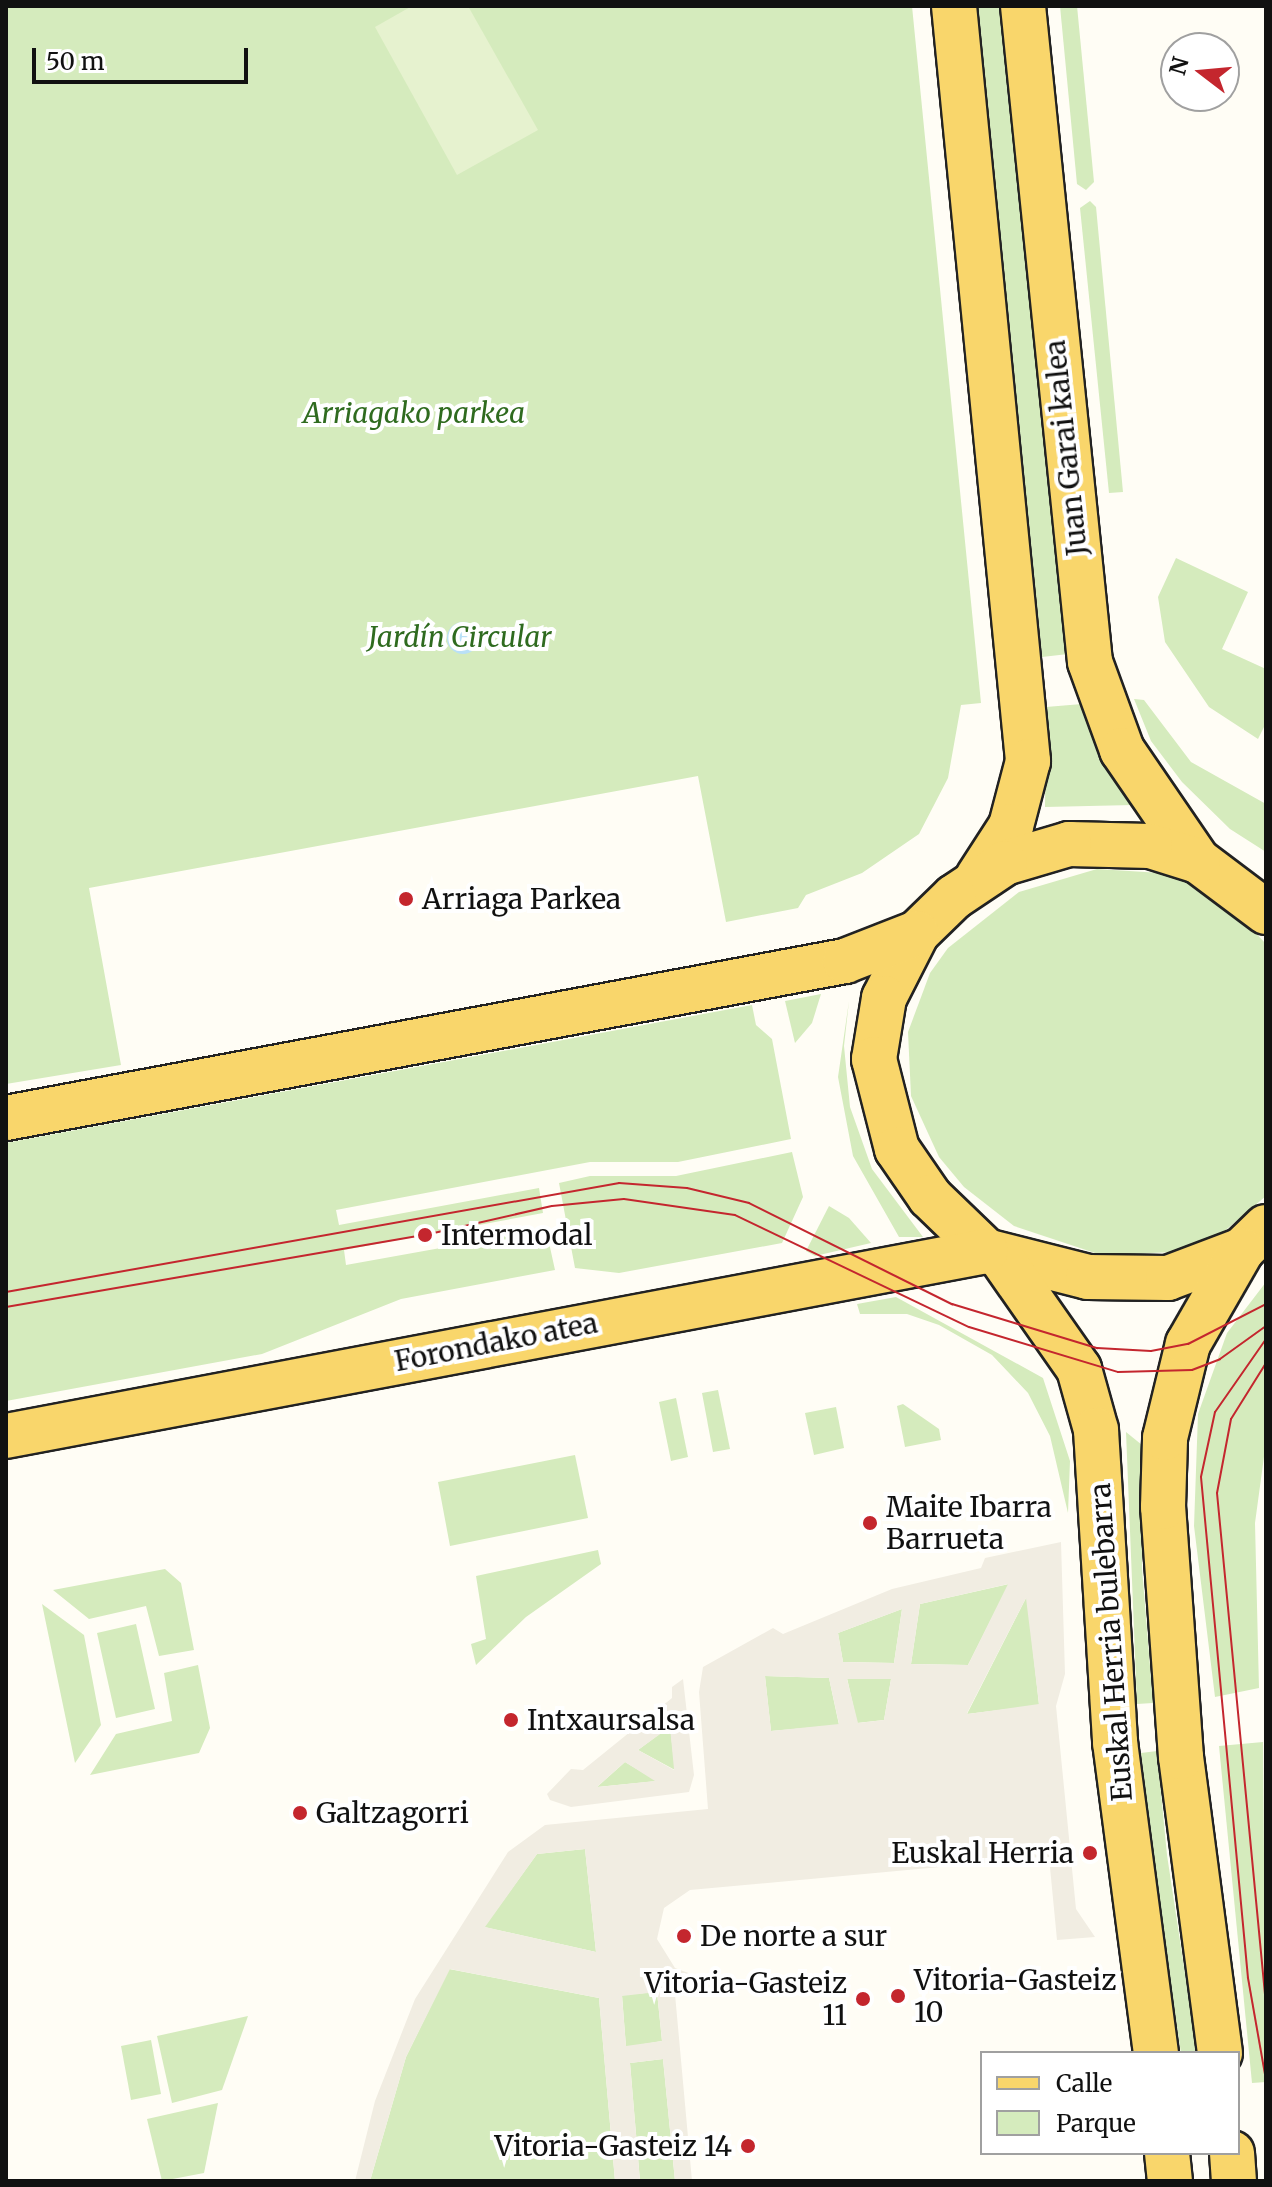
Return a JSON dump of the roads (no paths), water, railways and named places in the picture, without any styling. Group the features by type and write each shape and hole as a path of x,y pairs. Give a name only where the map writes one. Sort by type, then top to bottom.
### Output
{"main road":[{"path":"6,1118 845,961 917,933 978,877 1011,826 1028,761 954,6"},
{"name":"Juan Garai kalea","path":"1023,6 1090,662 1122,750 1198,861"},
{"path":"978,877 1069,844 1150,846 1198,861 1266,912"},
{"name":"Euskal Herria bulebarra","path":"917,933 882,1008 878,1091 897,1149 930,1197 993,1253 1079,1369 1096,1430 1115,1742 1156,2051"},
{"path":"993,1253 1126,1281 1201,1270 1254,1239"},
{"path":"1220,2051 1181,1757 1164,1459 1177,1373 1254,1239"},
{"name":"Forondako atea","path":"6,1436 993,1253"},
{"path":"1167,2155 1170,2181"},
{"path":"1232,2155 1234,2181"}],"water":[{"path":"463,622 474,627 479,638 474,649 463,654 452,649 447,638 452,627"}],"tram line":[{"path":"6,1292 619,1183 687,1188 749,1203 952,1304 1097,1348 1151,1351 1188,1344 1266,1304"},
{"path":"6,1307 425,1235 552,1206 624,1199 735,1215 969,1327 1118,1372 1192,1370 1220,1359 1266,1326"},
{"path":"1266,1339 1215,1412 1201,1477 1248,1978 1266,2080"},
{"path":"1266,1363 1231,1419 1217,1493 1266,2005"}],"place":[{"name":"Arriaga Parkea","path":"406,899"},
{"name":"Intermodal","path":"425,1235"},
{"name":"Maite Ibarra Barrueta","path":"870,1523"},
{"name":"Intxaursalsa","path":"511,1720"},
{"name":"Galtzagorri","path":"300,1813"},
{"name":"Euskal Herria","path":"1090,1853"},
{"name":"De norte a sur","path":"684,1936"},
{"name":"Vitoria-Gasteiz 10","path":"898,1996"},
{"name":"Vitoria-Gasteiz 11","path":"863,1999"},
{"name":"Vitoria-Gasteiz 14","path":"748,2146"}],"park label":[{"name":"Arriagako parkea","path":"414,413"},
{"name":"Jardín Circular","path":"460,637"}]}
